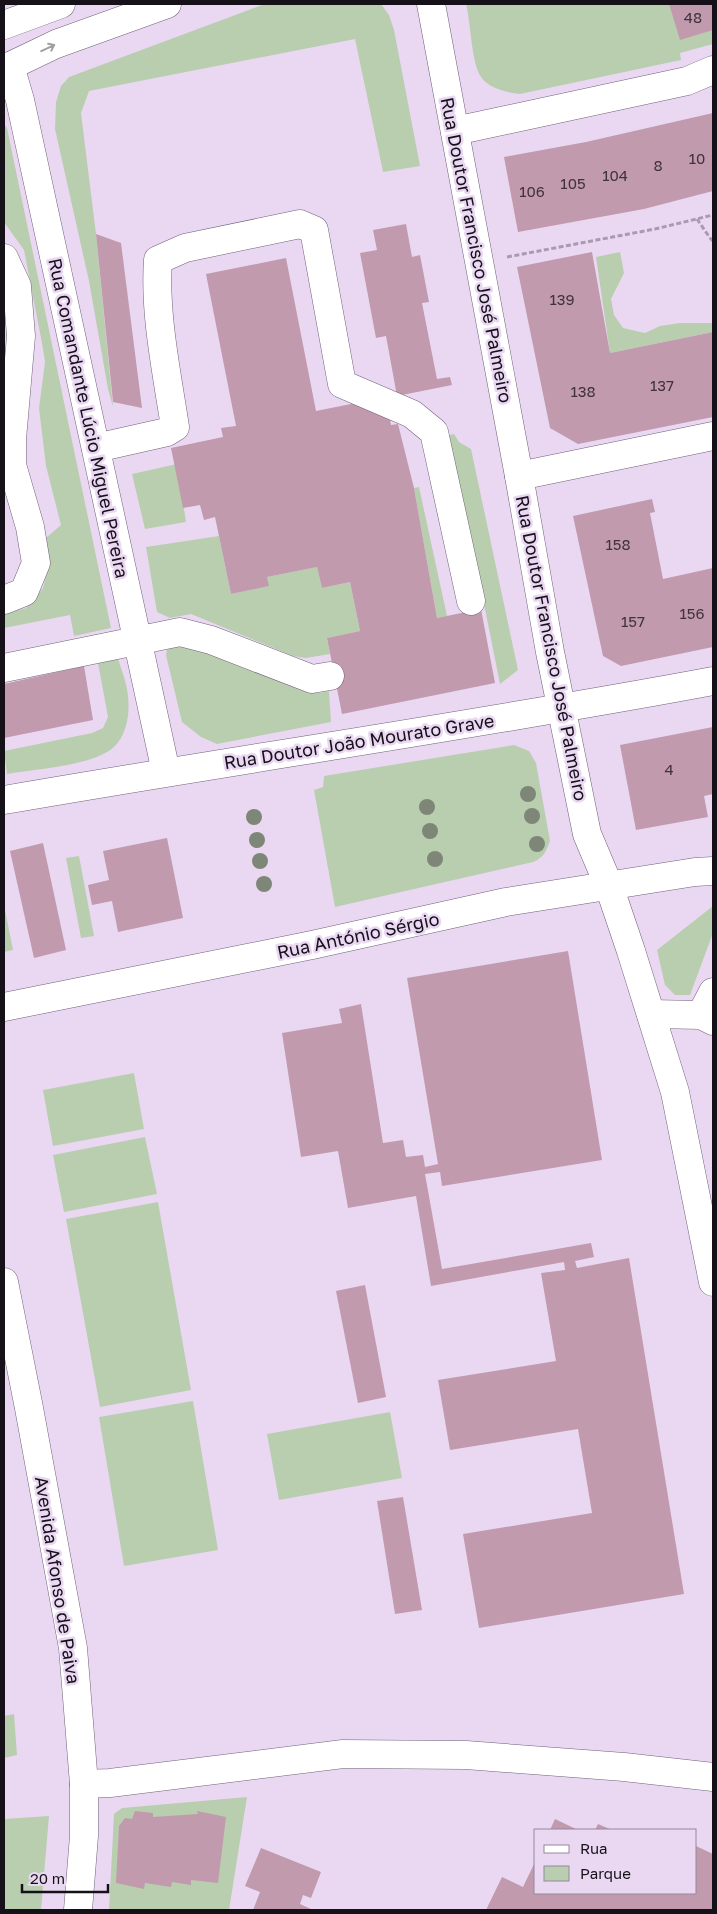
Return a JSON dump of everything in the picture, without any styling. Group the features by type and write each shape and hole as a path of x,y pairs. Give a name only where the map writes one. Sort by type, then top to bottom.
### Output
{"street":[{"path":"4,25 61,4"},
{"path":"7,67 56,44 167,4"},
{"name":"Rua Doutor Francisco José Palmeiro","path":"431,4 480,262 550,652 588,834 608,886 675,1092 713,1282"},
{"name":"Rua Comandante Lúcio Miguel Pereira","path":"7,67 20,100 166,772"},
{"path":"455,131 687,81 713,70"},
{"path":"96,448 167,432 175,427 162,335 158,260 185,248 300,224 314,230 342,384 412,414 434,432 471,601"},
{"path":"4,258 17,286 21,336 12,439 11,489 30,527 36,562 24,592 4,600"},
{"path":"519,476 713,436"},
{"path":"4,668 180,632 211,640 312,679 330,676"},
{"name":"Rua Doutor João Mourato Grave","path":"4,800 562,708 713,681"},
{"name":"Rua António Sérgio","path":"4,1007 312,946 506,902 695,872 713,871"},
{"path":"651,1014 709,1009"},
{"name":"Avenida Afonso de Paiva","path":"4,1282 29,1408 72,1648 84,1784 84,1836 78,1910"},
{"path":"84,1784 110,1783 343,1754 466,1756 624,1767 713,1777"}],"path":[{"path":"480,262 655,229 713,215"},
{"path":"697,219 713,241"}],"green space":[{"path":"265,4 381,4 389,15 394,30 420,166 383,172 355,39 89,91 81,113 96,234 113,407 108,389 89,281 55,129 56,102 61,86 69,77"},
{"path":"466,4 713,4 713,44 680,53 681,60 520,94 493,87 481,77 475,62"},
{"path":"4,124 7,128 111,628 74,636 70,615 4,628 4,614 26,608 43,588 48,569 46,538 61,525 46,466 39,408 45,362 42,343 24,250 4,222"},
{"path":"620,252 624,273 611,299 614,315 623,328 645,333 660,326 680,323 713,323 713,332 610,353 596,257"},
{"path":"454,434 459,442 471,449 518,670 500,684 481,589 446,436"},
{"path":"177,464 186,522 145,529 132,474"},
{"path":"419,487 447,616 437,618 414,488"},
{"path":"219,536 231,594 268,586 267,577 317,567 322,588 350,582 360,631 327,638 330,654 306,658 293,656 191,614 170,618 157,612 146,547"},
{"path":"183,642 303,689 318,693 329,691 331,722 217,744 201,737 182,722 166,655 168,645"},
{"path":"118,659 127,687 128,709 125,730 114,747 92,759 78,763 7,774 4,751 92,733 103,728 108,717 98,663"},
{"path":"514,745 529,751 536,763 550,841 542,856 533,862 335,907 314,790 323,787 324,776"},
{"path":"79,856 94,936 81,938 66,858"},
{"path":"4,905 13,950 4,952"},
{"path":"713,906 713,933 690,995 675,995 665,985 657,950"},
{"path":"134,1073 144,1129 53,1146 43,1090"},
{"path":"145,1137 157,1194 64,1212 53,1155"},
{"path":"158,1202 191,1390 100,1407 66,1219"},
{"path":"193,1401 218,1550 124,1566 99,1417"},
{"path":"390,1412 402,1478 279,1500 267,1434"},
{"path":"14,1714 17,1755 4,1758 4,1716"},
{"path":"247,1797 229,1910 109,1910 114,1814 122,1808"},
{"path":"49,1816 41,1910 4,1910 4,1819"}],"building":[{"path":"669,4 713,4 713,30 680,40"},
{"path":"713,113 713,191 644,209 518,232 504,157 586,142"},
{"path":"406,224 412,257 420,255 429,302 422,303 437,379 450,377 452,385 397,396 386,336 376,338 360,253 377,250 373,230"},
{"path":"96,234 121,243 142,408 113,402"},
{"path":"592,252 610,353 713,332 713,417 578,444 550,428 517,267"},
{"path":"286,258 316,411 371,400 389,414 391,425 398,424 414,488 437,618 481,609 495,683 342,714 327,638 360,631 350,582 322,588 317,567 267,577 269,586 231,594 215,517 204,520 200,505 183,508 171,448 223,437 221,428 236,426 206,274"},
{"path":"652,499 655,512 650,513 663,579 713,568 713,647 621,666 603,656 573,516"},
{"path":"84,666 93,720 4,738 4,684"},
{"path":"713,727 713,794 704,796 708,817 636,830 620,745"},
{"path":"167,838 183,918 118,932 112,901 92,905 88,885 109,880 103,851"},
{"path":"43,843 66,950 34,958 10,851"},
{"path":"568,951 602,1160 442,1186 440,1172 425,1174 442,1269 591,1243 594,1257 575,1261 577,1268 629,1258 684,1594 479,1628 463,1534 592,1513 578,1429 450,1450 438,1380 556,1361 541,1273 565,1270 564,1262 431,1286 416,1196 348,1208 338,1151 301,1157 282,1033 342,1023 339,1009 361,1004 383,1143 403,1140 406,1157 423,1155 425,1167 438,1164 407,978"},
{"path":"365,1285 386,1397 358,1403 336,1291"},
{"path":"403,1497 422,1610 395,1614 377,1501"},
{"path":"135,1811 153,1813 153,1817 198,1814 197,1811 226,1817 218,1883 191,1880 191,1885 172,1882 171,1887 145,1883 144,1889 116,1883 119,1826 125,1818 132,1819"},
{"path":"555,1819 576,1829 550,1829"},
{"path":"598,1824 610,1829 596,1829"},
{"path":"697,1846 713,1854 713,1910 486,1910 502,1877 523,1887 534,1864 534,1894 697,1894"},
{"path":"261,1848 321,1872 311,1898 303,1895 300,1904 313,1910 253,1910 260,1892 245,1886"}]}
